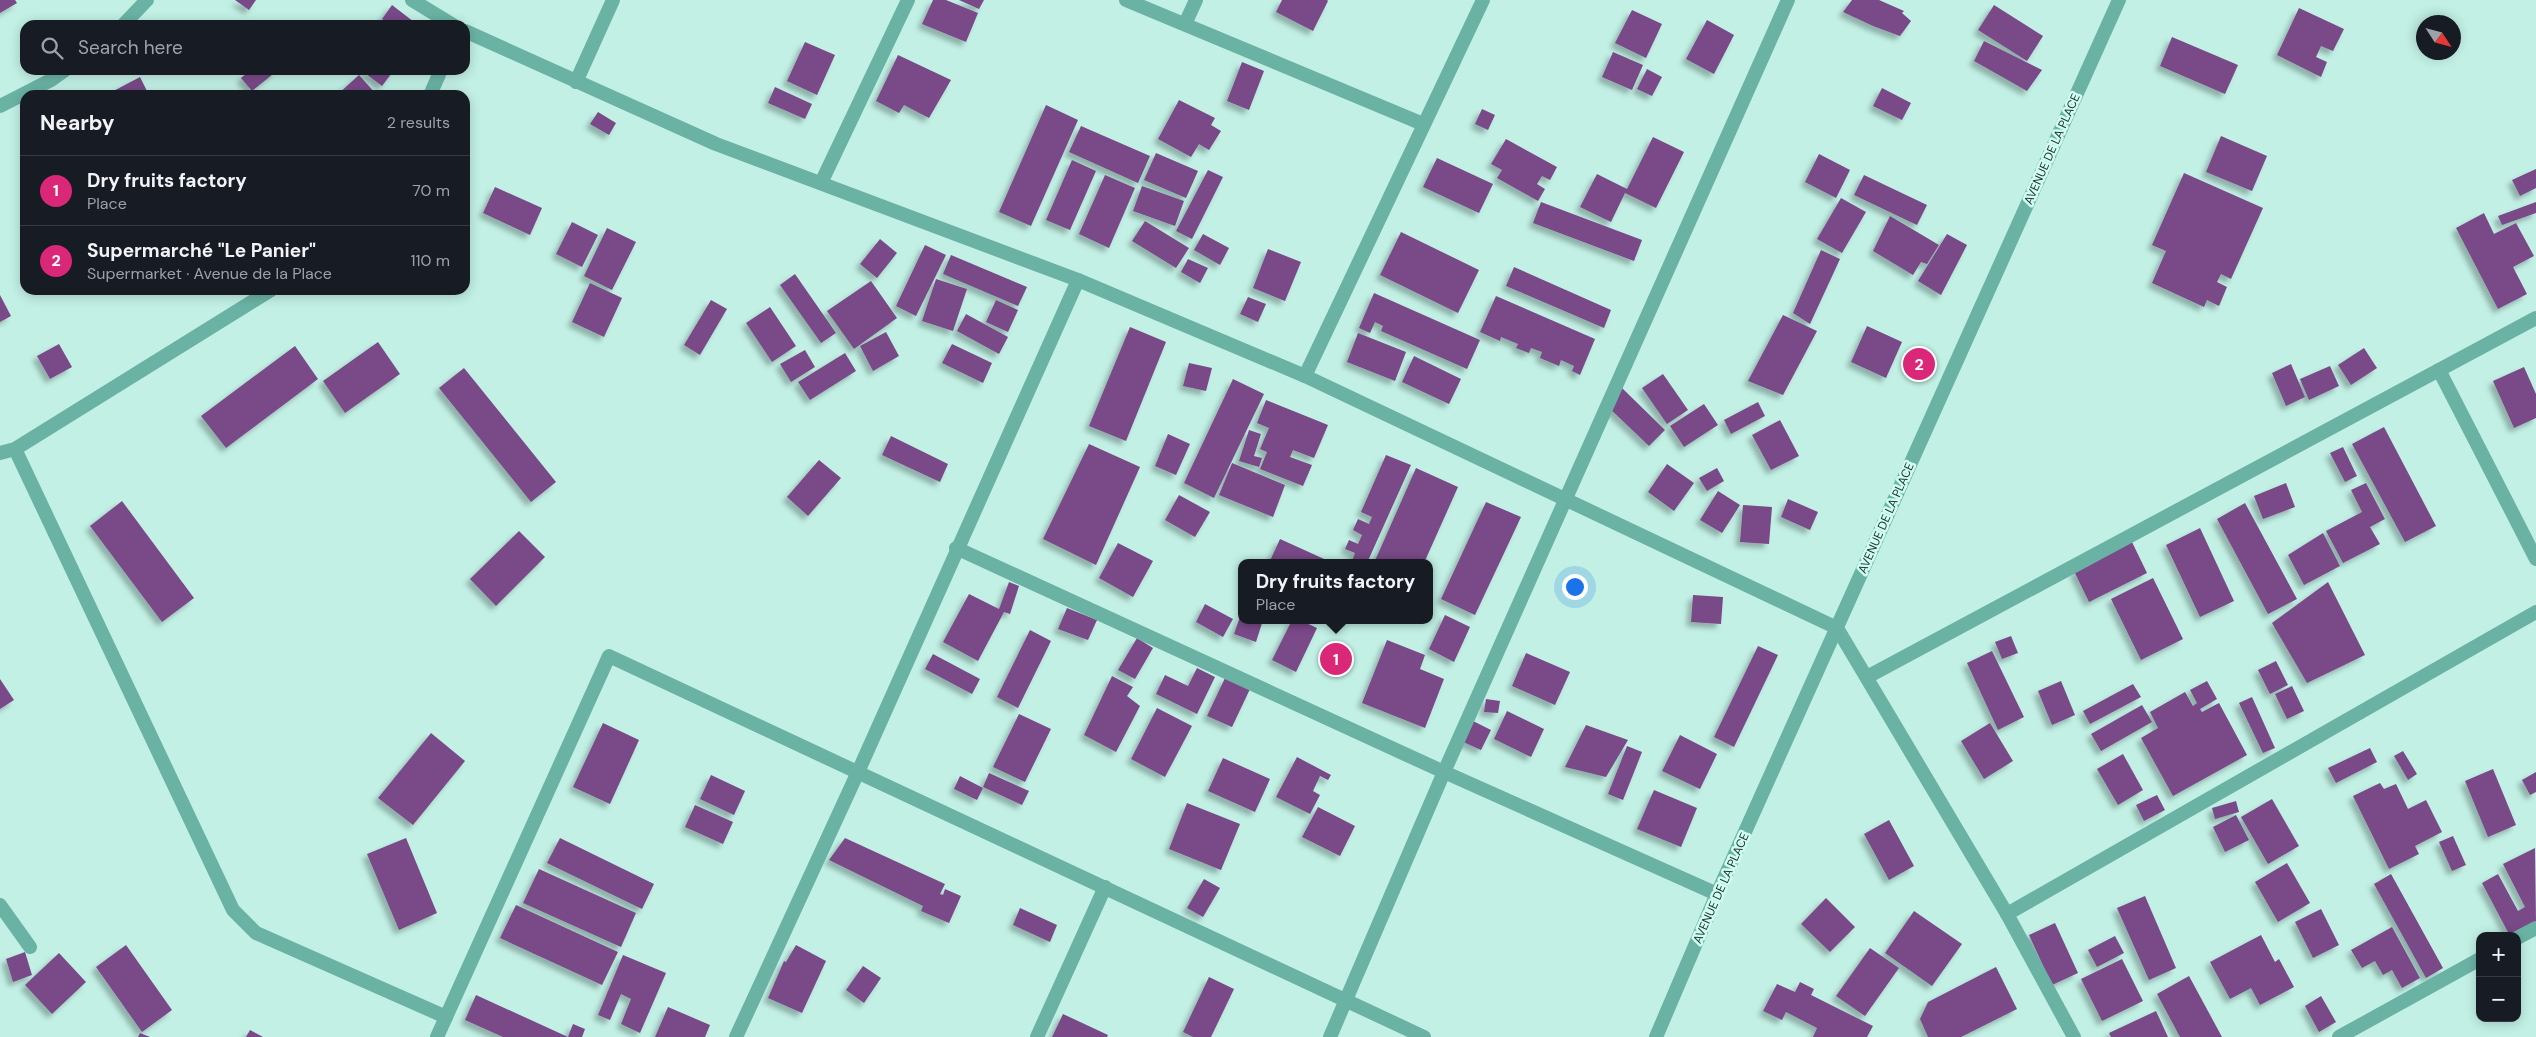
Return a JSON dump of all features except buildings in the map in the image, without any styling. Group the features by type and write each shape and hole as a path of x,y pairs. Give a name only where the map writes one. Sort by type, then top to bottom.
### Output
{"street":[{"path":"128,20 147,0"},
{"path":"412,0 445,20"},
{"path":"576,82 613,0"},
{"path":"822,183 908,0"},
{"path":"1126,0 1423,124"},
{"path":"1184,24 1196,0"},
{"path":"1305,376 1483,0"},
{"path":"1330,1037 1444,772 1788,0"},
{"name":"AVENUE DE LA PLACE","path":"1656,1037 1717,894 2119,0"},
{"path":"470,33 716,144 1078,280 1305,376 1837,628 2006,914 2074,1037"},
{"path":"31,90 58,75"},
{"path":"432,90 438,75"},
{"path":"0,106 20,96"},
{"path":"736,1037 858,772 956,548 1078,280"},
{"path":"0,453 15,449 263,295"},
{"path":"1867,677 2536,318"},
{"path":"2439,370 2536,559"},
{"path":"15,449 233,910 256,933 446,1017"},
{"path":"956,548 1444,772 1717,894"},
{"path":"2006,914 2536,612"},
{"path":"437,1037 609,656 1424,1037"},
{"path":"1037,1037 1105,887"},
{"path":"0,905 30,947"},
{"path":"2521,936 2536,928"},
{"path":"2340,1037 2476,961"}],"place":[{"name":"Supermarché \"Le Panier\"","path":"1919,364"},
{"name":"Dry fruits factory","path":"1336,659"}]}
